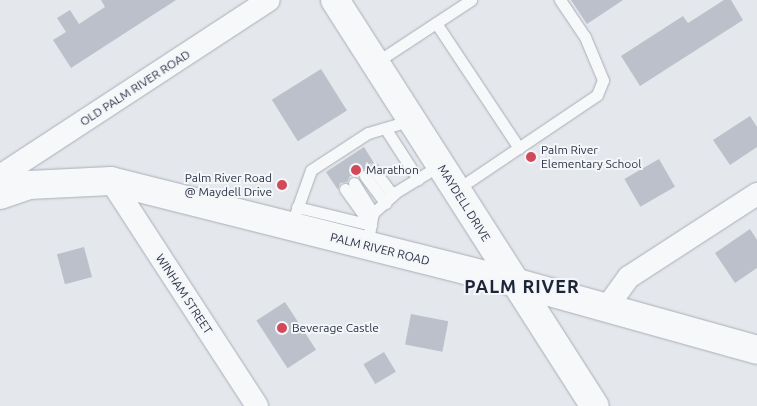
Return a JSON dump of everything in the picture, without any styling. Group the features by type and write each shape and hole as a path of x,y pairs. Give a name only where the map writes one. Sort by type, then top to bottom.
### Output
{"street":[{"name":"OLD PALM RIVER ROAD","path":"0,176 269,0"},
{"name":"MAYDELL DRIVE","path":"335,0 412,120 429,172 456,190 595,406"},
{"name":"PALM RIVER ROAD","path":"0,195 29,185 111,181 294,217 369,235 514,282 757,350"},
{"name":"WINHAM STREET","path":"111,181 256,406"},
{"path":"607,307 629,277 757,194"}],"lane":[{"path":"375,63 471,0"},
{"path":"456,190 597,95 603,80 585,37 560,0"},
{"path":"436,23 519,148"},
{"path":"294,217 311,170 333,161 353,148 368,132 412,120"},
{"path":"369,235 373,213 389,199 429,172 385,128"},
{"path":"369,173 389,199"},
{"path":"369,235 350,186 373,213"}],"building":[{"path":"101,0 176,0 71,68 53,40 66,32 57,18 70,10 79,24 105,7"},
{"path":"571,0 623,0 587,24"},
{"path":"724,0 731,0 743,20 640,86 621,56 683,16 688,23"},
{"path":"321,69 347,111 298,141 272,100"},
{"path":"750,116 757,127 757,147 730,165 713,140"},
{"path":"364,147 374,163 369,164 367,169 360,170 358,176 350,176 347,182 340,183 338,190 326,172"},
{"path":"659,159 675,187 640,207 624,179"},
{"path":"750,229 757,240 757,268 735,283 715,253"},
{"path":"84,247 92,277 65,284 57,254"},
{"path":"285,302 316,350 288,368 256,321"},
{"path":"411,314 448,321 442,352 405,344"},
{"path":"384,352 396,372 375,384 363,364"}],"place":[{"name":"Palm River Elementary School","path":"531,157"},
{"name":"Marathon","path":"356,170"},
{"name":"Palm River Road @ Maydell Drive","path":"282,185"},
{"name":"Beverage Castle","path":"282,328"}],"district":[{"name":"PALM RIVER","path":"522,286"}]}
